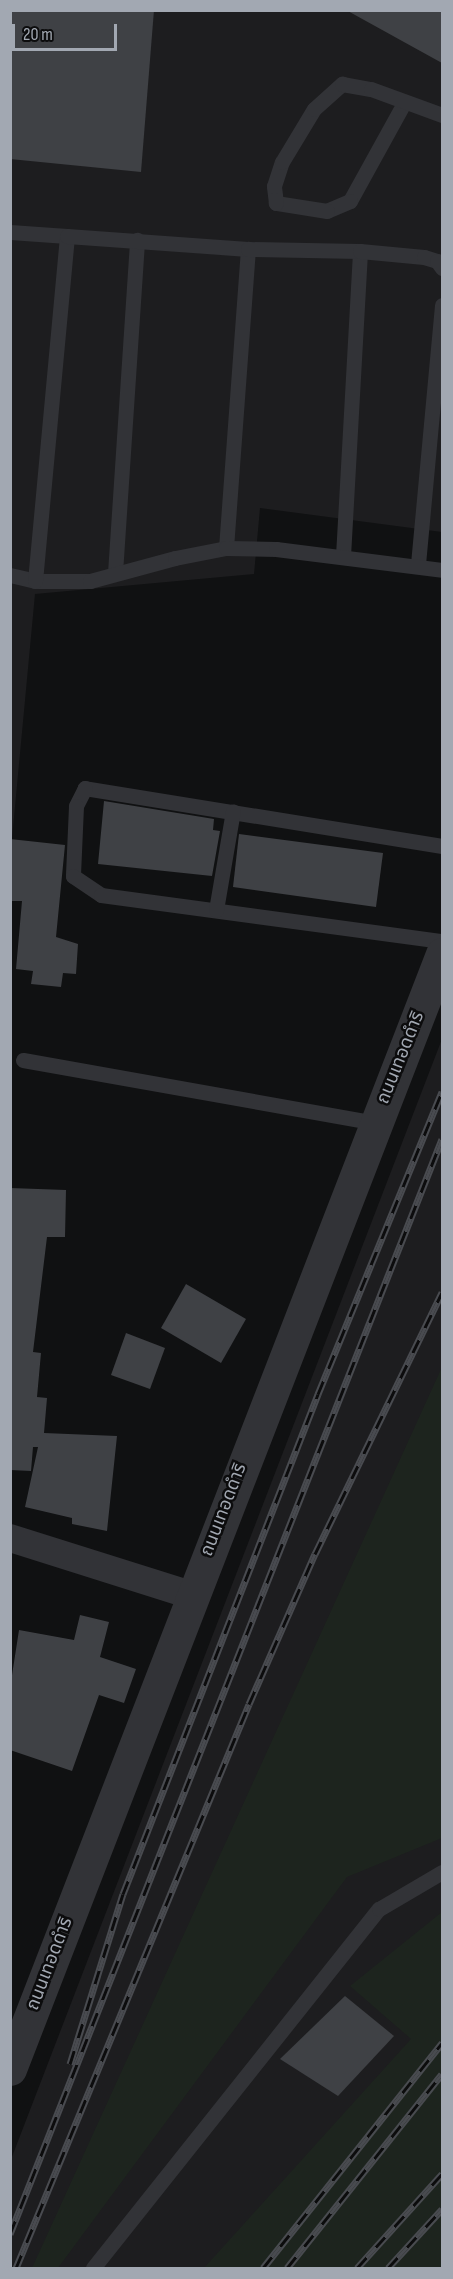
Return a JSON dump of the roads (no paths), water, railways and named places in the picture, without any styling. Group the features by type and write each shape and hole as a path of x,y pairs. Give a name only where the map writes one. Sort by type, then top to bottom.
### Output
{"street":[{"name":"ถนนเทอดดำริ","path":"10,2069 191,1595 442,954"},
{"path":"10,1538 191,1595"}],"lane":[{"path":"404,104 350,201 327,211 276,203 274,186 282,162 314,109 342,84 371,89 404,104 442,116"},
{"path":"10,232 248,249 360,251 424,256 437,261 442,268"},
{"path":"35,581 67,236"},
{"path":"115,573 137,240"},
{"path":"226,548 248,249"},
{"path":"342,556 360,251"},
{"path":"418,564 442,305"},
{"path":"10,575 35,581 90,581 115,573 226,548 342,556 418,564 442,570"},
{"path":"442,846 85,788 76,806 73,876 100,895 442,941"},
{"path":"216,910 233,812"},
{"path":"23,1060 375,1123"},
{"path":"93,2268 379,1909 442,1872"}],"railway":[{"path":"70,2064 123,1894 318,1394 442,1091"},
{"path":"10,2234 442,1139"},
{"path":"16,2268 249,1704 315,1554 442,1292"},
{"path":"263,2268 442,2043"},
{"path":"287,2268 442,2074"},
{"path":"357,2268 442,2174"},
{"path":"388,2268 442,2209"}]}
